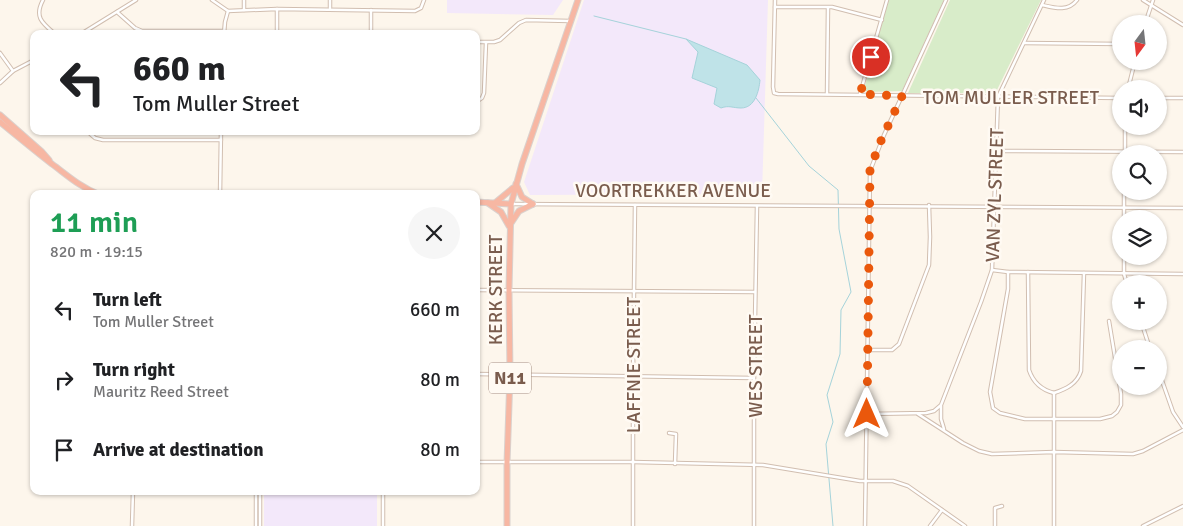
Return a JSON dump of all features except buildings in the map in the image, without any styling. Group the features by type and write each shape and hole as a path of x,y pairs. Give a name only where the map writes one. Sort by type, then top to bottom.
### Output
{"highway":[{"name":"N11","path":"511,204 515,185 578,0"},
{"path":"0,115 42,152 50,163"},
{"path":"0,122 42,158 79,185 90,190"},
{"path":"488,203 501,212 510,226 519,211 532,204 522,197 515,185 495,204"},
{"name":"VOORTREKKER AVENUE","path":"480,202 511,204"},
{"name":"KERK STREET","path":"507,526 511,204"}],"street":[{"path":"43,0 39,9 40,17 51,30"},
{"path":"88,30 136,0"},
{"path":"212,0 228,11 277,9 416,10 421,8 424,2"},
{"path":"244,0 244,10"},
{"path":"330,0 330,9"},
{"path":"775,0 775,7 828,7 882,20"},
{"path":"860,94 887,0"},
{"path":"865,526 869,205 872,163 946,0"},
{"name":"VAN ZYL STREET","path":"941,405 992,270 998,97 1044,0"},
{"path":"1042,5 1068,8 1077,0"},
{"path":"1144,0 1183,25"},
{"path":"1148,15 1153,0"},
{"name":"TOM MULLER STREET","path":"775,7 773,90 776,93 1112,98"},
{"path":"826,94 828,7"},
{"path":"277,9 277,30"},
{"path":"371,10 371,30"},
{"path":"224,30 228,11"},
{"path":"117,12 140,30"},
{"path":"480,42 486,43 502,39 523,20 547,19 570,21"},
{"path":"480,99 484,93 486,43"},
{"path":"1024,43 1112,44"},
{"path":"0,53 13,71"},
{"path":"0,84 13,71 30,62"},
{"path":"1167,98 1183,98"},
{"path":"92,135 103,140 221,140"},
{"path":"220,190 221,135"},
{"path":"995,151 1112,153"},
{"path":"1167,152 1183,152"},
{"path":"1124,200 1124,207"},
{"name":"VOORTREKKER AVENUE","path":"511,204 1183,208"},
{"name":"LAFFNIE STREET","path":"633,526 635,205"},
{"path":"867,350 892,350 899,344 929,265 929,205"},
{"name":"WES STREET","path":"754,526 757,206"},
{"path":"1124,265 1124,274"},
{"path":"992,270 1008,272 1183,274"},
{"path":"1008,272 1008,289 990,392 993,408 1000,413 1014,417 1100,419 1112,416 1120,408 1121,388 1110,321"},
{"path":"1028,272 1029,370 1036,384 1054,393"},
{"path":"1054,393 1073,384 1081,371 1084,273"},
{"path":"480,290 756,292"},
{"path":"480,374 754,378"},
{"path":"1054,393 1054,526"},
{"path":"918,414 972,448 992,454 1054,452 1138,453 1183,428 1173,412 1167,395"},
{"path":"867,414 918,414 931,412 941,405"},
{"path":"941,405 941,418 945,431"},
{"path":"669,433 676,434 675,464"},
{"path":"480,462 633,462 764,465 865,482 877,480 897,482 908,486 965,526"},
{"path":"132,526 133,495"},
{"path":"258,495 258,526"},
{"path":"383,495 383,526"},
{"path":"995,526 995,508 1002,506"},
{"path":"1143,526 1183,506"},
{"path":"930,526 942,510"}],"shaded area":[{"path":"447,0 563,0 553,15 447,13"},
{"path":"584,0 768,0 762,194 530,195 524,182"},
{"path":"264,495 377,495 377,526 264,526"}],"green space":[{"path":"888,0 944,0 902,91 867,92 864,89"},
{"path":"950,0 1041,0 994,93 908,93"}],"water":[{"path":"686,39 747,65 760,80 759,89 753,102 741,108 721,108 714,104 717,88 692,78 698,52"}],"waterway":[{"path":"594,16 686,39"},
{"path":"756,98 809,166 838,190 839,229 851,292 841,310 840,354 827,395 833,422 826,444 833,526"}],"route":[{"path":"867,414 870,170 879,145 902,96 860,94 871,57"}]}
